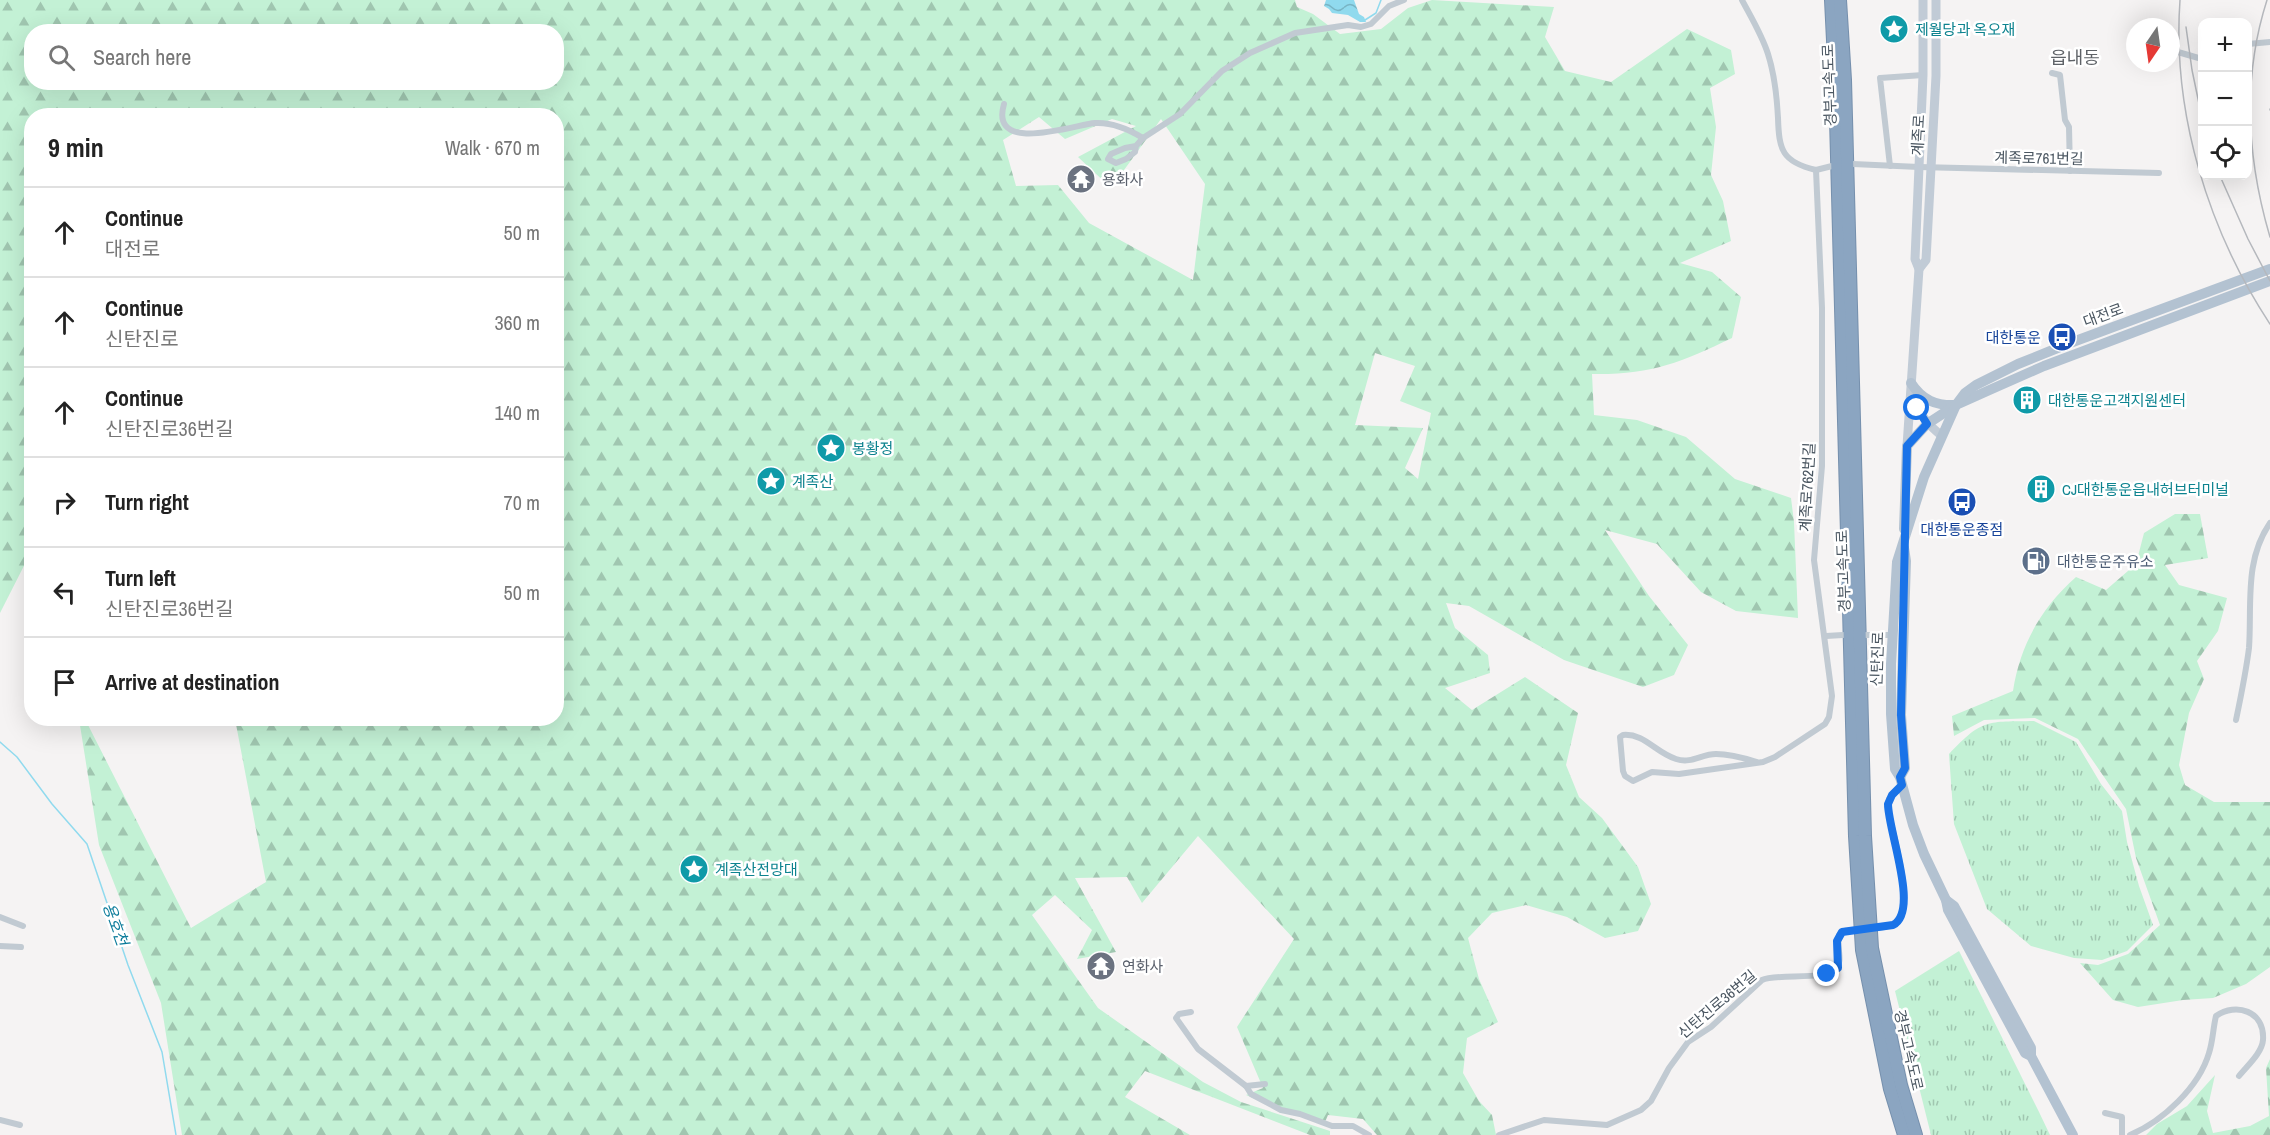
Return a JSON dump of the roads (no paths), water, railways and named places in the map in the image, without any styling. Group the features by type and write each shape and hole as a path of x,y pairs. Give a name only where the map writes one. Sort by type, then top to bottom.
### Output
{"highway":[{"name":"경부고속도로","path":"1831,0 1855,836 1862,950 1890,1089 1904,1135"},
{"name":"경부고속도로","path":"1840,0 1845,80 1865,836 1871,936 1901,1084 1916,1135"}],"main road":[{"name":"계족로","path":"1907,446 1919,269 1915,259 1923,75 1923,0"},
{"name":"계족로","path":"1919,269 1926,260 1932,168 1936,76 1936,0"},
{"name":"대전로","path":"1956,405 1965,393 1976,385 2018,364 2270,269"},
{"name":"대전로","path":"1907,446 1927,424 1956,405 2044,366 2270,281"},
{"path":"1903,541 1924,477 1956,405 1942,405 1927,400 1911,383"},
{"path":"1911,383 1917,408 1927,424 1942,436"},
{"name":"신탄진로","path":"1901,781 1905,768 1901,715 1906,561 1903,541 1907,446"},
{"name":"신탄진로","path":"1903,541 1897,562 1893,635 1891,714 1895,769 1901,781 1920,844 1946,900 1954,906 2031,1048 2031,1056 2073,1135"}],"street":[{"path":"1136,149 1143,138 1180,114 1222,71 1250,53 1295,33 1348,25 1361,27 1371,24 1389,6 1404,0"},
{"path":"1742,0 1768,54 1779,143 1789,159 1800,166 1816,170 1836,165"},
{"path":"2252,44 2270,42"},
{"path":"2180,53 2198,58"},
{"path":"2052,73 2060,75 2065,120 2069,127 2070,171"},
{"path":"1890,166 1880,78 1923,75"},
{"path":"1004,104 1002,120 1004,125 1012,130 1041,134 1096,123 1130,130 1143,138"},
{"path":"1852,164 1919,167"},
{"name":"계족로761번길","path":"1919,167 2159,173"},
{"name":"계족로762번길","path":"1757,762 1715,754 1691,761 1679,760 1665,755 1634,734 1620,737 1623,771 1625,776 1634,781 1652,772 1679,774 1757,762 1775,757 1825,724 1829,717 1832,696 1815,560 1822,466 1822,308 1816,170"},
{"path":"2236,720 2248,652 2250,579 2260,541 2270,523"},
{"path":"1826,636 1843,634"},
{"path":"1866,635 1893,635"},
{"name":"신탄진로36번길","path":"1499,1135 1544,1120 1607,1125 1641,1110 1651,1101 1669,1068 1688,1042 1711,1027 1762,980 1770,977 1814,976 1834,971 1838,968 1839,935 1845,931 1885,927 1898,922 1904,912 1901,873 1888,809 1889,799 1901,781"},
{"path":"0,917 23,926"},
{"path":"0,946 21,947"},
{"path":"2130,1135 2144,1129 2186,1095 2207,1059 2216,1016 2221,1012 2244,1010 2252,1012 2262,1028 2263,1040 2260,1047 2239,1076"},
{"path":"1191,1012 1179,1014 1176,1018 1191,1040 1215,1064 1246,1086 1251,1094 1281,1110 1300,1114 1332,1126 1353,1126 1369,1135"},
{"path":"1246,1086 1265,1084"},
{"path":"2104,1113 2122,1117 2122,1135"},
{"path":"0,1120 20,1125"}],"water":[{"path":"1326,0 1354,0 1359,14 1366,22 1360,22 1348,15 1332,13 1324,6"}],"waterway":[{"path":"1365,20 1376,13 1381,0"},
{"name":"용호천","path":"0,742 17,757 52,804 87,844 128,965 162,1052 176,1135"}],"railway":[{"path":"2180,0 2179,43 2182,85 2199,169 2212,210 2229,250 2270,324"},
{"path":"2267,0 2254,59 2250,118 2256,178 2270,237"},
{"path":"2186,27 2198,99"},
{"path":"2222,180 2270,281"}],"place":[{"name":"제월당과 옥오재","path":"1894,29"},
{"name":"용화사","path":"1081,179"},
{"name":"대한통운","path":"2062,337"},
{"name":"대한통운고객지원센터","path":"2027,400"},
{"name":"봉황정","path":"831,448"},
{"name":"계족산","path":"771,481"},
{"name":"CJ대한통운읍내허브터미널","path":"2041,489"},
{"name":"대한통운종점","path":"1962,502"},
{"name":"대한통운주유소","path":"2036,561"},
{"name":"계족산전망대","path":"694,869"},
{"name":"연화사","path":"1101,966"}],"district":[{"name":"읍내동","path":"2075,57"}]}
